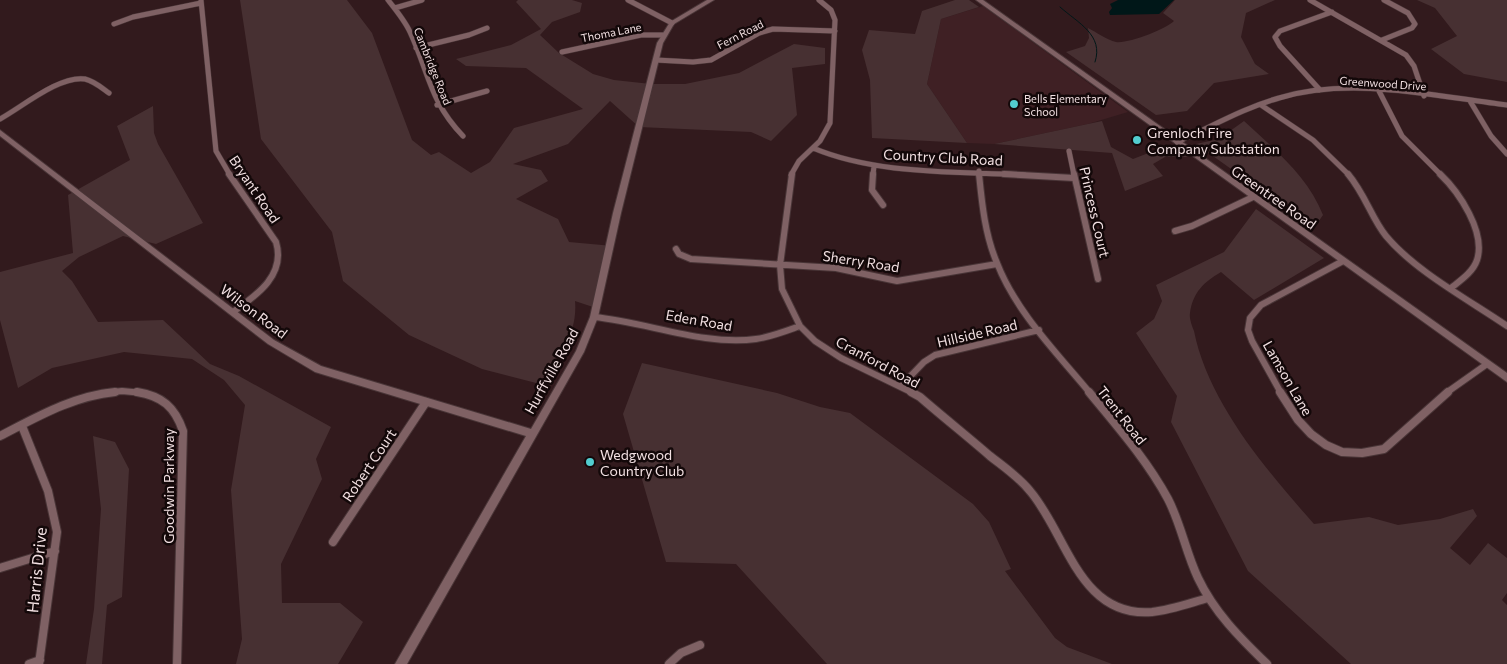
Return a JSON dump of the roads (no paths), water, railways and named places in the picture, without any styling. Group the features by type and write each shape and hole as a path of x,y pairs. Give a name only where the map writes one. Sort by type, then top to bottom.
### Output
{"street":[{"name":"Cambridge Road","path":"388,0 408,29 437,105 447,120 464,136"},
{"path":"395,8 422,0"},
{"path":"628,0 672,23"},
{"name":"Hurffville Road","path":"401,664 580,352 594,317 620,201 663,35 672,23 711,0"},
{"name":"Cranford Road","path":"819,0 833,13 831,117 826,133 800,161 790,177 780,265 783,294 800,326 816,341 841,358 920,397 1027,487 1054,526 1080,576 1101,599 1115,607 1145,612 1208,598"},
{"name":"Greentree Road","path":"979,0 1507,378"},
{"path":"1310,0 1403,52 1411,60 1424,96"},
{"path":"1382,40 1412,28 1415,24 1408,13 1384,0"},
{"path":"114,24 133,17 201,2"},
{"name":"Bryant Road","path":"201,2 216,151 228,172 276,242 280,253 277,268 272,278 252,298 232,312"},
{"path":"1320,90 1278,44 1275,37 1280,31 1332,12"},
{"path":"416,48 475,34 487,28"},
{"name":"Fern Road","path":"656,60 694,62 711,60 759,33 772,29 834,30"},
{"name":"Thoma Lane","path":"562,52 641,35 663,35"},
{"path":"0,119 21,109 58,83 74,78 88,79 109,93"},
{"name":"Greenwood Drive","path":"1177,142 1261,105 1293,94 1320,90 1379,91 1507,105"},
{"path":"437,105 487,91"},
{"path":"1379,91 1392,121 1403,137 1456,191 1477,233 1480,249 1477,261 1470,273 1451,288"},
{"path":"1470,101 1491,136 1507,154"},
{"path":"1261,105 1309,136 1336,160 1361,189 1379,225 1406,257 1507,326"},
{"name":"Wilson Road","path":"0,132 271,342 318,369 532,434"},
{"name":"Country Club Road","path":"813,148 839,159 874,166 1074,178"},
{"name":"Princess Court","path":"1069,151 1098,279"},
{"path":"874,166 872,190 883,205"},
{"name":"Trent Road","path":"979,171 984,219 998,264 1017,300 1160,485 1173,509 1208,598 1232,629 1267,664"},
{"path":"1175,231 1192,226 1252,197"},
{"name":"Sherry Road","path":"676,249 679,254 691,258 836,268 897,280 998,264"},
{"name":"Lamson Lane","path":"1343,261 1261,305 1254,311 1248,324 1252,338 1290,411 1313,436 1336,449 1348,452 1373,453 1384,449 1446,393 1487,364"},
{"name":"Eden Road","path":"594,317 622,319 710,337 738,339 757,339 800,326"},
{"name":"Hillside Road","path":"901,386 924,362 935,355 1039,330"},
{"name":"Goodwin Parkway","path":"0,436 72,401 98,393 143,392 156,396 175,409 180,417 183,440 177,664"},
{"name":"Robert Court","path":"333,542 426,402"},
{"name":"Harris Drive","path":"22,426 54,510 57,532 40,662"},
{"path":"0,568 55,551"},
{"path":"669,664 681,653 700,645"},
{"path":"29,664 40,662"}],"waterway":[{"path":"1060,7 1088,30 1093,37 1097,53 1095,62"}],"place":[{"name":"Bells Elementary School","path":"1014,104"},
{"name":"Grenloch Fire Company Substation","path":"1137,140"},
{"name":"Wedgwood Country Club","path":"590,462"}]}
